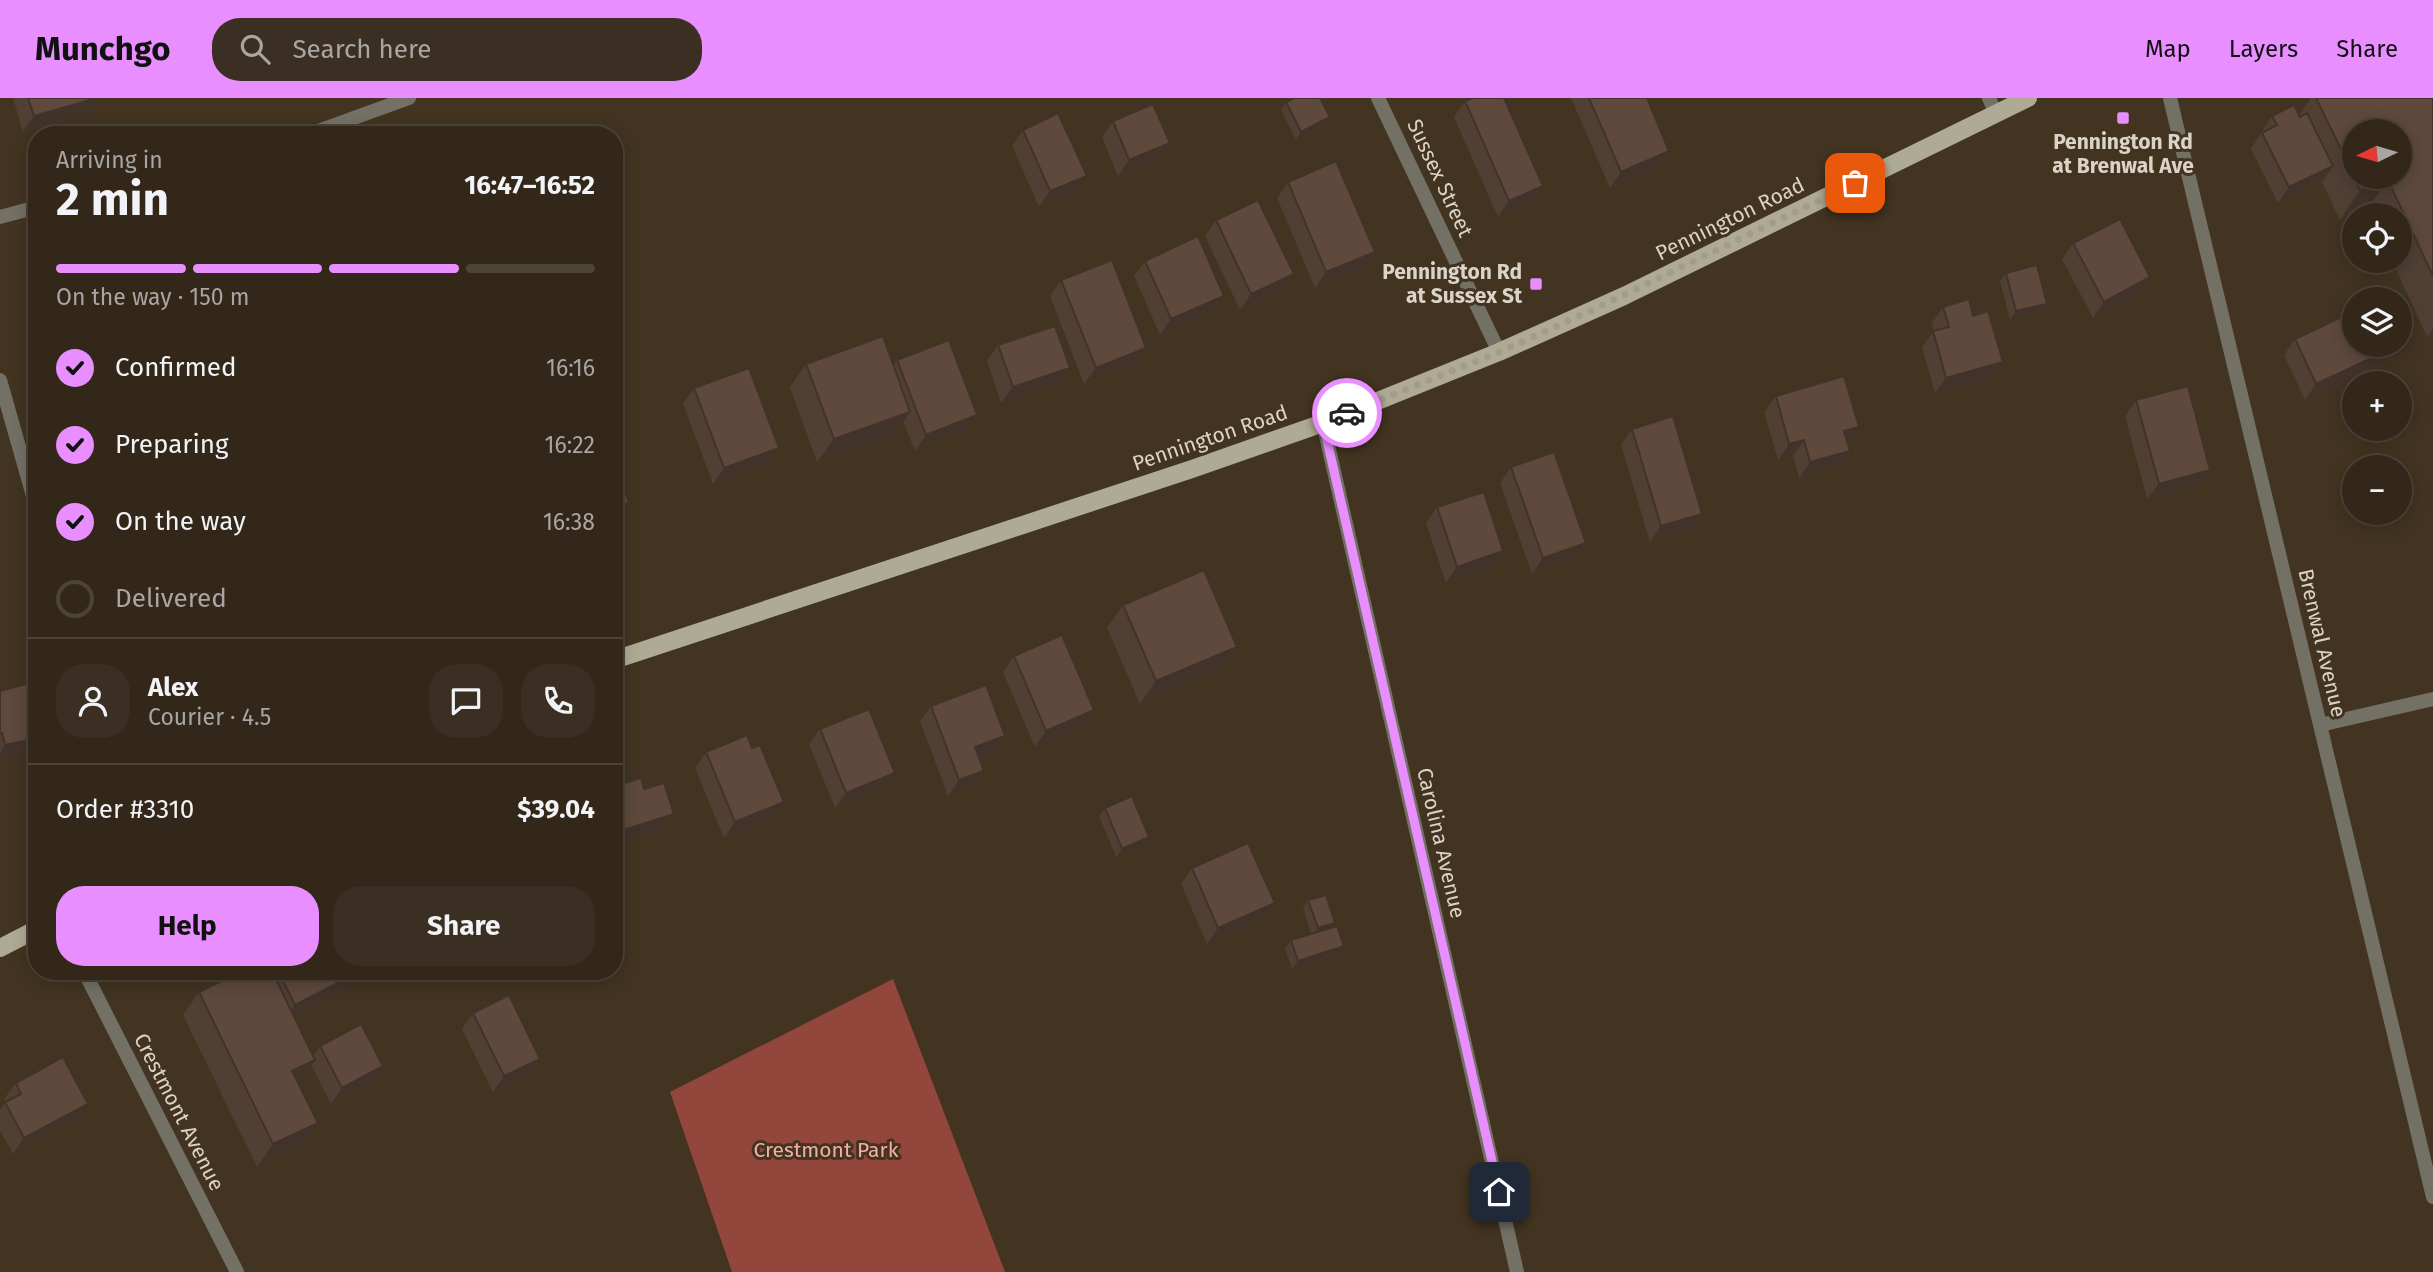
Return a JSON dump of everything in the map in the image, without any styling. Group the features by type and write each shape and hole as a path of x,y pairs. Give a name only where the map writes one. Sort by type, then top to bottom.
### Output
{"main road":[{"name":"Pennington Road","path":"623,657 1323,423 1499,352 1624,296 1992,106 2028,98"},
{"path":"0,948 28,934"}],"street":[{"path":"332,126 409,98"},
{"name":"Sussex Street","path":"1378,98 1499,352"},
{"name":"Brenwal Avenue","path":"2170,98 2433,1197"},
{"path":"0,217 28,209"},
{"path":"0,380 28,478"},
{"name":"Carolina Avenue","path":"1323,423 1517,1272"},
{"path":"2320,725 2433,699"},
{"name":"Crestmont Avenue","path":"89,980 237,1272"}],"green space":[{"name":"Crestmont Park","path":"893,979 1005,1272 732,1272 670,1092"}],"building":[{"path":"28,98 97,98 34,116"},
{"path":"1294,98 1320,98 1330,117 1301,132 1286,102"},
{"path":"1473,98 1504,98 1543,186 1509,201 1465,101"},
{"path":"1589,98 1647,98 1669,151 1621,172"},
{"path":"2316,98 2433,98 2433,276 2412,231 2412,203 2399,203 2392,189 2412,189 2412,119 2342,119 2342,151"},
{"path":"1153,104 1170,143 1129,160 1113,121"},
{"path":"2294,105 2300,117 2307,113 2333,166 2289,187 2262,133 2277,125 2272,116"},
{"path":"1058,113 1087,176 1050,191 1023,130"},
{"path":"1336,161 1375,252 1326,272 1288,182"},
{"path":"1258,200 1294,274 1251,294 1216,220"},
{"path":"2120,219 2150,277 2104,302 2073,243"},
{"path":"1198,236 1224,296 1171,319 1145,261"},
{"path":"1112,260 1146,348 1096,368 1061,280"},
{"path":"2037,265 2047,304 2016,311 2006,273"},
{"path":"1969,299 1973,316 1988,311 2003,362 1946,378 1933,331 1949,327 1943,307"},
{"path":"2342,317 2342,357 2374,357 2316,384 2295,339"},
{"path":"1055,326 1070,368 1013,387 998,345"},
{"path":"883,336 910,412 834,439 806,364"},
{"path":"949,340 977,415 926,435 897,360"},
{"path":"749,368 779,448 724,468 694,388"},
{"path":"1844,376 1859,427 1844,431 1850,451 1810,462 1804,440 1789,444 1776,396"},
{"path":"2188,386 2210,470 2159,484 2136,400"},
{"path":"1673,416 1702,514 1661,526 1632,429"},
{"path":"1554,452 1586,543 1543,558 1511,467"},
{"path":"623,487 629,503 623,505"},
{"path":"1484,492 1503,551 1457,567 1437,507"},
{"path":"1204,570 1237,647 1156,681 1123,605"},
{"path":"1062,635 1094,710 1046,731 1014,656"},
{"path":"28,683 28,740 5,745 2,733 0,734 0,691"},
{"path":"986,685 1005,736 975,747 984,771 959,780 931,706"},
{"path":"869,709 895,773 846,793 820,729"},
{"path":"747,735 752,748 760,745 784,802 735,822 706,752"},
{"path":"641,778 644,789 664,783 674,814 623,830 623,783"},
{"path":"1132,796 1149,837 1122,849 1105,808"},
{"path":"1248,843 1275,903 1218,928 1192,868"},
{"path":"1326,895 1335,923 1318,928 1308,900"},
{"path":"1337,926 1344,946 1298,961 1291,940"},
{"path":"224,980 276,980 315,1060 292,1071 318,1123 273,1144 199,992"},
{"path":"282,980 344,980 295,1005"},
{"path":"509,995 540,1059 504,1076 473,1013"},
{"path":"361,1024 383,1066 342,1088 320,1046"},
{"path":"63,1057 88,1104 24,1138 5,1102 21,1094 16,1083"}],"way so far":[{"path":"1347,413 1499,352 1624,296 1855,183"}],"place":[{"name":"Pennington Rd at Brenwal Ave","path":"2123,118"},
{"name":"Pennington Rd at Sussex St","path":"1536,284"}],"route":[{"path":"1347,413 1323,423 1499,1192"}]}
